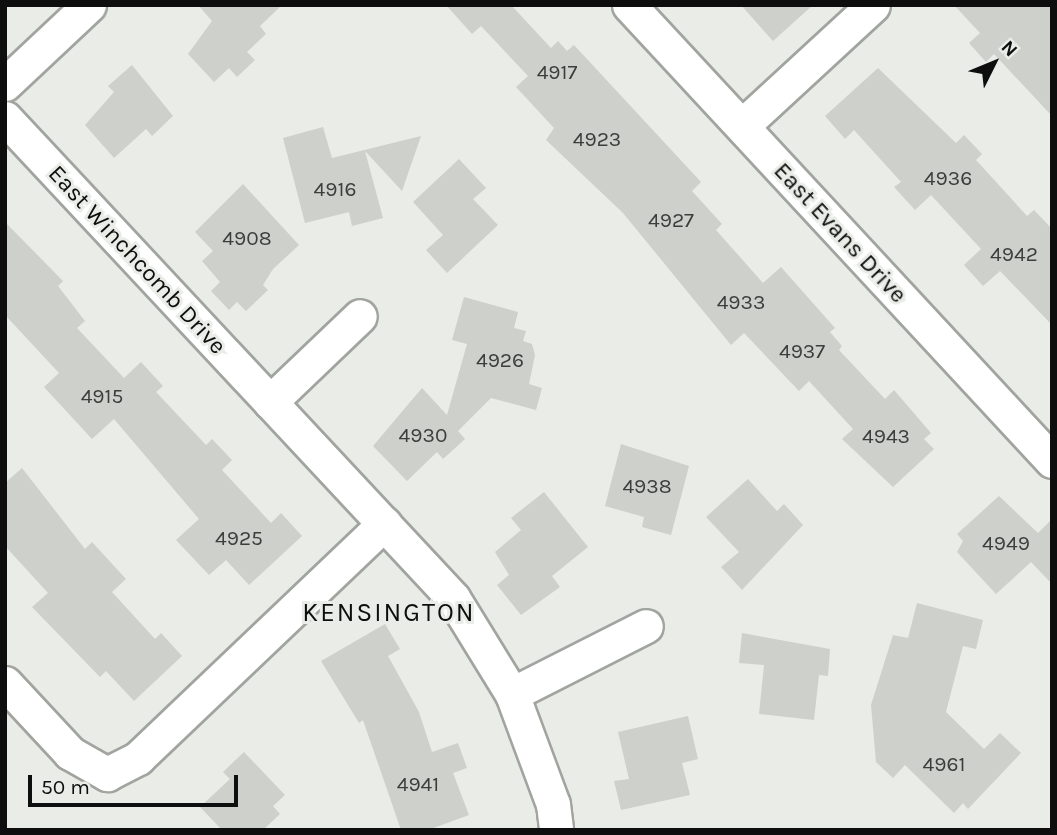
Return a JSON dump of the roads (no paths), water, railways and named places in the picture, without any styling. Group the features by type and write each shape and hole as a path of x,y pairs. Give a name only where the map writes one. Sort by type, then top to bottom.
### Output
{"street":[{"path":"5,84 89,5"},
{"name":"East Evans Drive","path":"629,5 1052,461"},
{"path":"742,127 873,5"},
{"name":"East Winchcomb Drive","path":"5,118 453,598 512,694 553,804 555,830"},
{"path":"270,402 359,316"},
{"path":"5,683 69,753 107,774 138,758 384,524"},
{"path":"512,694 646,626"}],"district":[{"name":"KENSINGTON","path":"389,613"}]}
